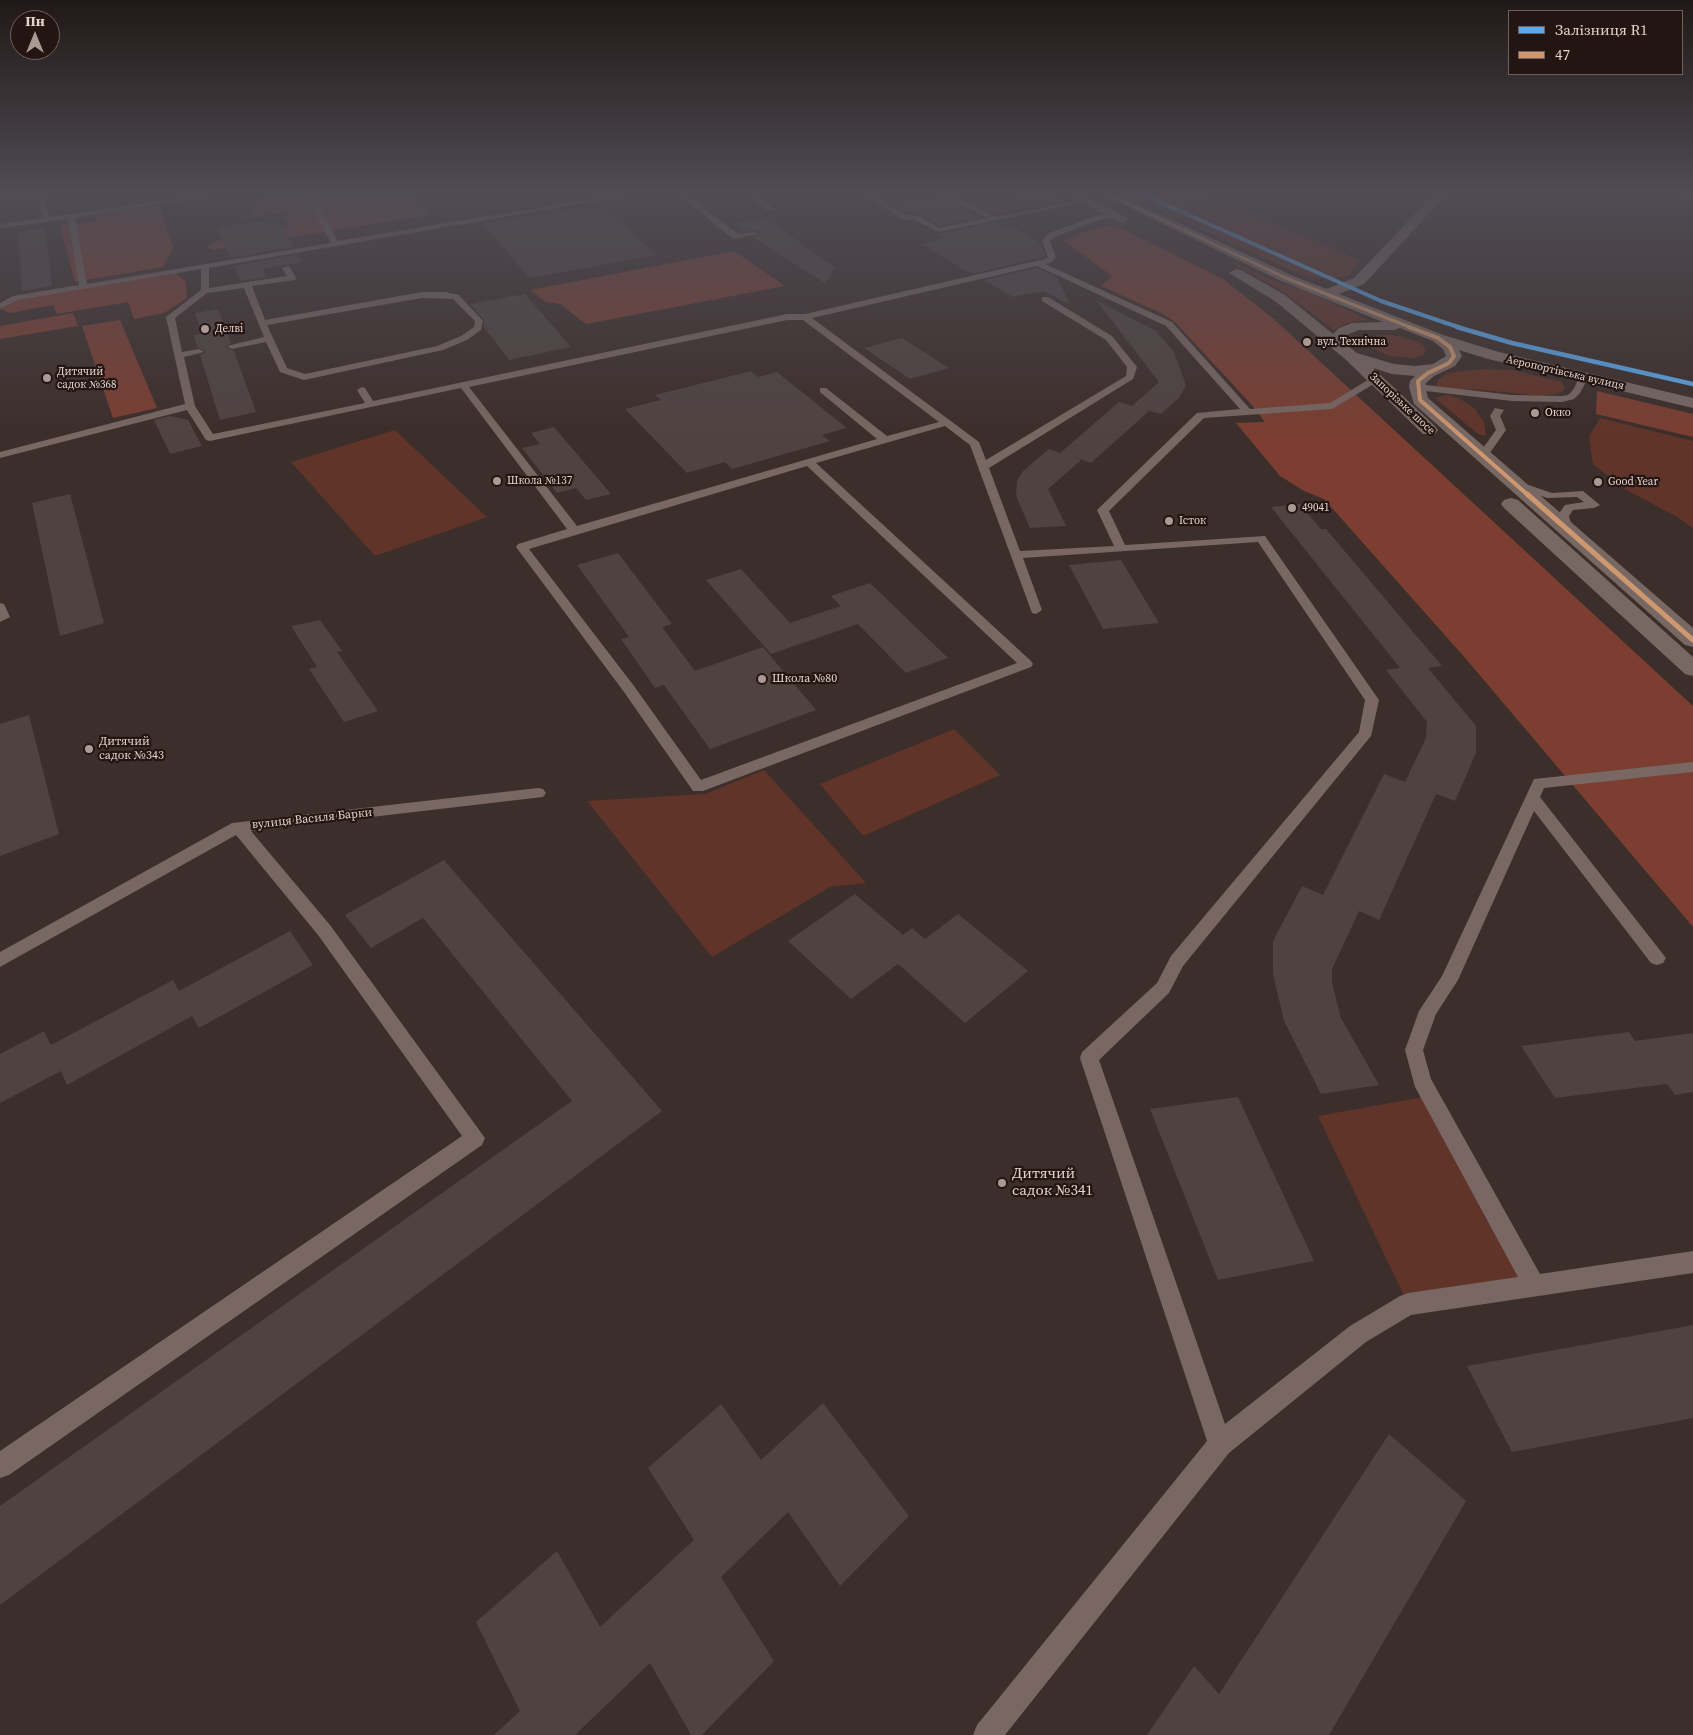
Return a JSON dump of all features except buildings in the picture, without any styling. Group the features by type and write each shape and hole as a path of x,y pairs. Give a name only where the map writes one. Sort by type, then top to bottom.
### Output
{"main road":[{"name":"Запорізьке шосе","path":"1238,275 1280,298 1346,351 1374,380 1693,669"},
{"path":"1280,275 1438,338 1450,347 1454,356 1442,366"},
{"path":"1420,331 1391,325 1358,326 1344,331 1338,338 1346,351 1369,363 1392,369 1497,364 1583,378"},
{"name":"Аеропортівська вулиця","path":"1438,338 1494,356 1693,403"},
{"name":"Запорізьке шосе","path":"1442,366 1422,376 1416,387 1420,400 1693,640"}],"street":[{"path":"1326,294 1359,280 1364,275"}],"lane":[{"path":"81,275 83,287"},
{"path":"0,297 16,298 153,275"},
{"path":"205,275 205,291"},
{"path":"290,275 292,278 205,291 170,317 190,406 210,438 787,317 806,317 991,275"},
{"path":"1063,275 1169,324 1248,412"},
{"path":"247,285 262,323 283,370 304,376 440,348 464,338 478,328 479,321 456,297 445,295 422,296 262,323"},
{"path":"0,306 16,298"},
{"path":"983,467 1130,377 1132,367 1109,338 1045,299"},
{"path":"806,317 975,444 1036,610"},
{"path":"232,346 269,339"},
{"path":"179,355 199,352"},
{"path":"348,368 354,378"},
{"path":"1416,387 1509,399 1562,399 1571,397 1583,378"},
{"path":"1121,549 1103,510 1201,415 1332,406 1374,380"},
{"path":"463,385 574,530"},
{"path":"362,390 371,404"},
{"path":"823,390 885,440"},
{"path":"0,455 190,406"},
{"path":"1483,455 1501,430 1495,416 1499,410"},
{"path":"809,462 1026,664 698,787 629,689 522,547 574,530 885,440 948,422"},
{"path":"1516,484 1551,496 1579,493 1594,505 1569,507 1563,516 1566,528"},
{"path":"1015,555 1261,538 1372,700 1366,733 1177,961 1163,988 1088,1058 1220,1444"},
{"path":"0,607 4,617 0,618"},
{"path":"1535,1287 1429,1096 1422,1081 1414,1050 1428,1011 1449,980 1539,783 1693,767"},
{"name":"вулиця Василя Барки","path":"0,960 238,827 538,793"},
{"path":"1532,798 1657,958"},
{"path":"0,1466 475,1138 324,930 238,827"},
{"path":"987,1735 1220,1444 1358,1334 1408,1304 1535,1287 1693,1262"}],"shaded area":[{"path":"73,275 116,275 75,282"},
{"path":"164,275 178,275 186,282 187,298 164,313 134,319 128,302 57,314 53,305 10,313 1,309 20,299"},
{"path":"609,275 769,275 785,286 586,324 560,304 546,302 530,290"},
{"path":"1111,275 1215,275 1223,279 1275,320 1693,706 1693,927 1466,659 1324,499 1304,491 1280,476 1236,423 1265,422 1250,403 1175,322 1161,313 1101,286 1112,276"},
{"path":"1253,275 1261,275 1309,292 1369,320 1347,323 1334,330 1282,291"},
{"path":"1303,275 1349,275 1325,279"},
{"path":"73,313 78,326 0,339 0,326"},
{"path":"120,320 157,408 113,418 82,326"},
{"path":"1380,335 1392,335 1416,341 1424,346 1426,351 1423,355 1414,358 1389,356 1370,347 1368,342 1371,338"},
{"path":"1480,369 1512,370 1562,382 1565,389 1558,394 1539,396 1484,390 1435,388 1439,379 1448,373"},
{"path":"1597,391 1693,414 1693,437 1596,414"},
{"path":"1448,395 1460,399 1474,408 1484,422 1486,436 1478,434 1435,398"},
{"path":"1600,418 1693,441 1693,528 1677,517 1623,488 1593,464 1589,437"},
{"path":"395,430 487,517 375,556 291,462"},
{"path":"954,729 1000,775 863,836 820,784"},
{"path":"764,770 866,883 830,887 712,957 587,801 705,794"},
{"path":"1429,1096 1535,1287 1408,1304 1318,1116"}],"rail line":[{"name":"R1","path":"1323,275 1381,301 1421,316 1512,343 1693,384"}],"transit line":[{"name":"47","path":"1280,275 1438,338 1450,347 1454,356 1449,363 1428,373 1418,381 1417,387 1420,400 1693,640"}],"place":[{"name":"Делві","path":"205,329"},
{"name":"вул. Технічна","path":"1307,342"},
{"name":"Дитячий садок №368","path":"47,378"},
{"name":"Окко","path":"1535,413"},
{"name":"Школа №137","path":"497,481"},
{"name":"Good Year","path":"1598,482"},
{"name":"49041","path":"1292,508"},
{"name":"Істок","path":"1169,521"},
{"name":"Школа №80","path":"762,679"},
{"name":"Дитячий садок №343","path":"89,749"},
{"name":"Дитячий садок №341","path":"1002,1183"}]}
